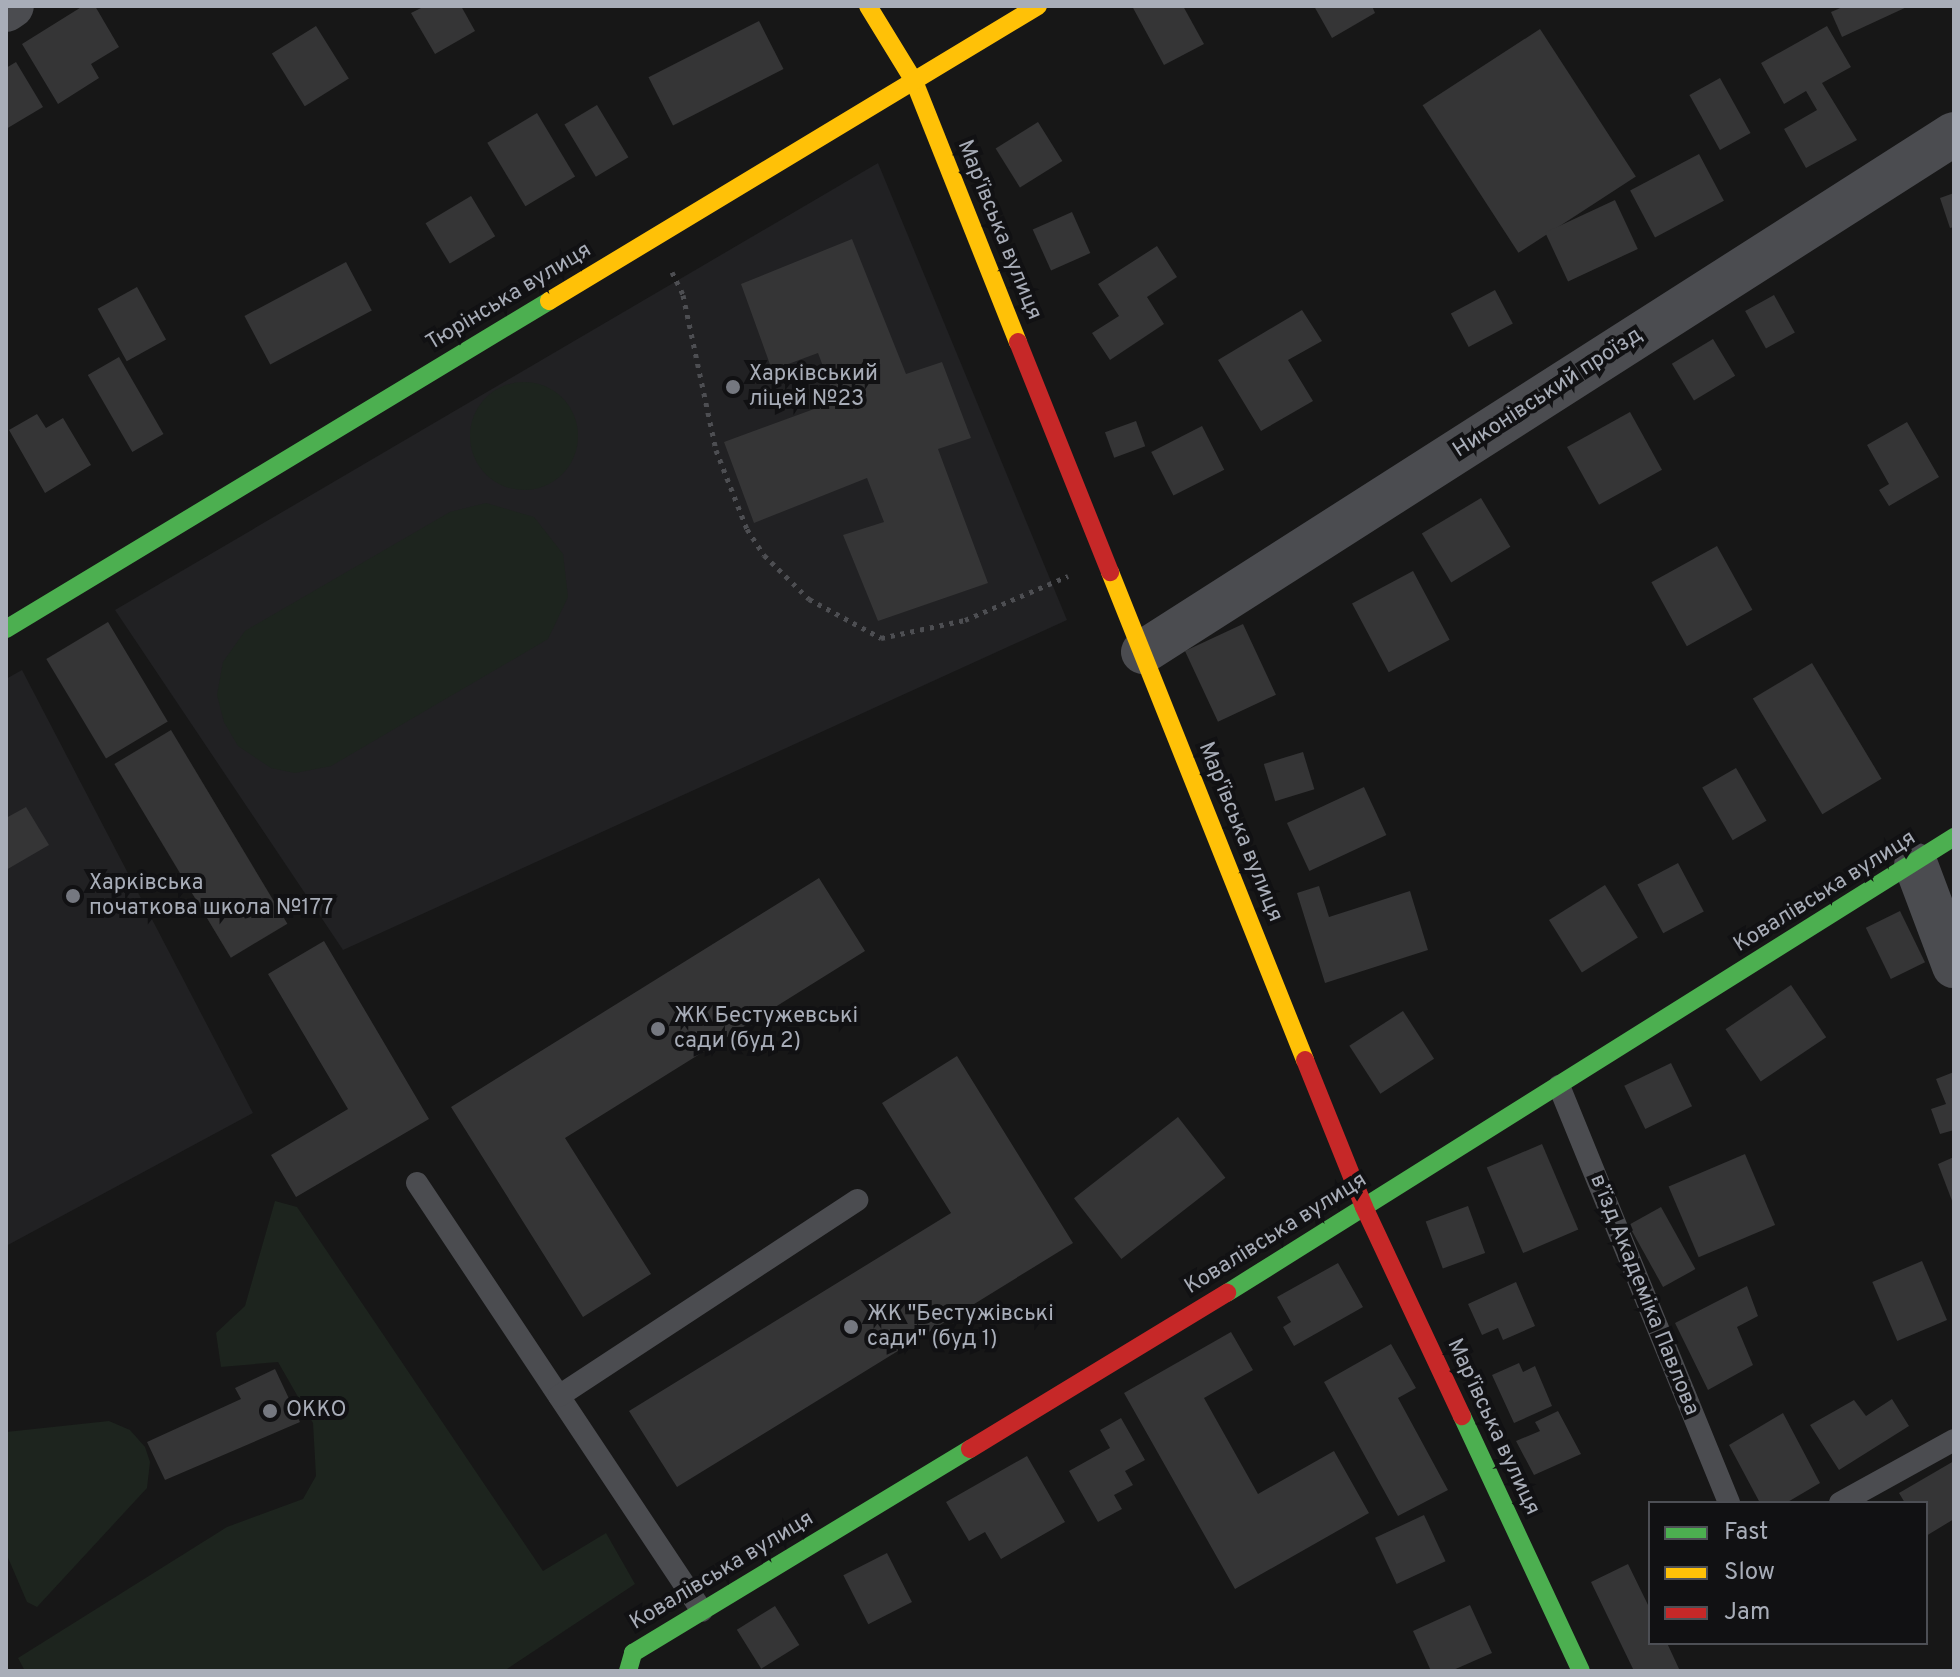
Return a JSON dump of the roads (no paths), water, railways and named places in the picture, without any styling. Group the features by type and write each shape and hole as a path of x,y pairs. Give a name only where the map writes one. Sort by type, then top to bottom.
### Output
{"street":[{"path":"6,10 12,6"},
{"name":"Мар'ївська вулиця","path":"868,6 914,81 1364,1207 1581,1671"},
{"name":"Тюрінська вулиця","path":"6,629 1038,6"},
{"name":"Никонівський проїзд","path":"1143,652 1954,134"},
{"name":"Ковалівська вулиця","path":"628,1671 633,1653 1364,1207 1916,865 1954,837"},
{"path":"1916,865 1954,966"}],"lane":[{"name":"в’їзд Академіка Павлова","path":"1559,1086 1728,1501"},
{"path":"417,1183 702,1611"},
{"path":"559,1396 857,1200"},
{"path":"1844,1501 1954,1440"}],"tram line":[{"path":"6,1666 8,1671"}],"place":[{"name":"Харківський ліцей №23","path":"733,387"},
{"name":"Харківська початкова школа №177","path":"73,896"},
{"name":"ЖК Бестужевські сади (буд 2)","path":"658,1029"},
{"name":"ЖК \"Бестужівські сади\" (буд 1)","path":"851,1327"},
{"name":"ОККО","path":"270,1411"}]}
